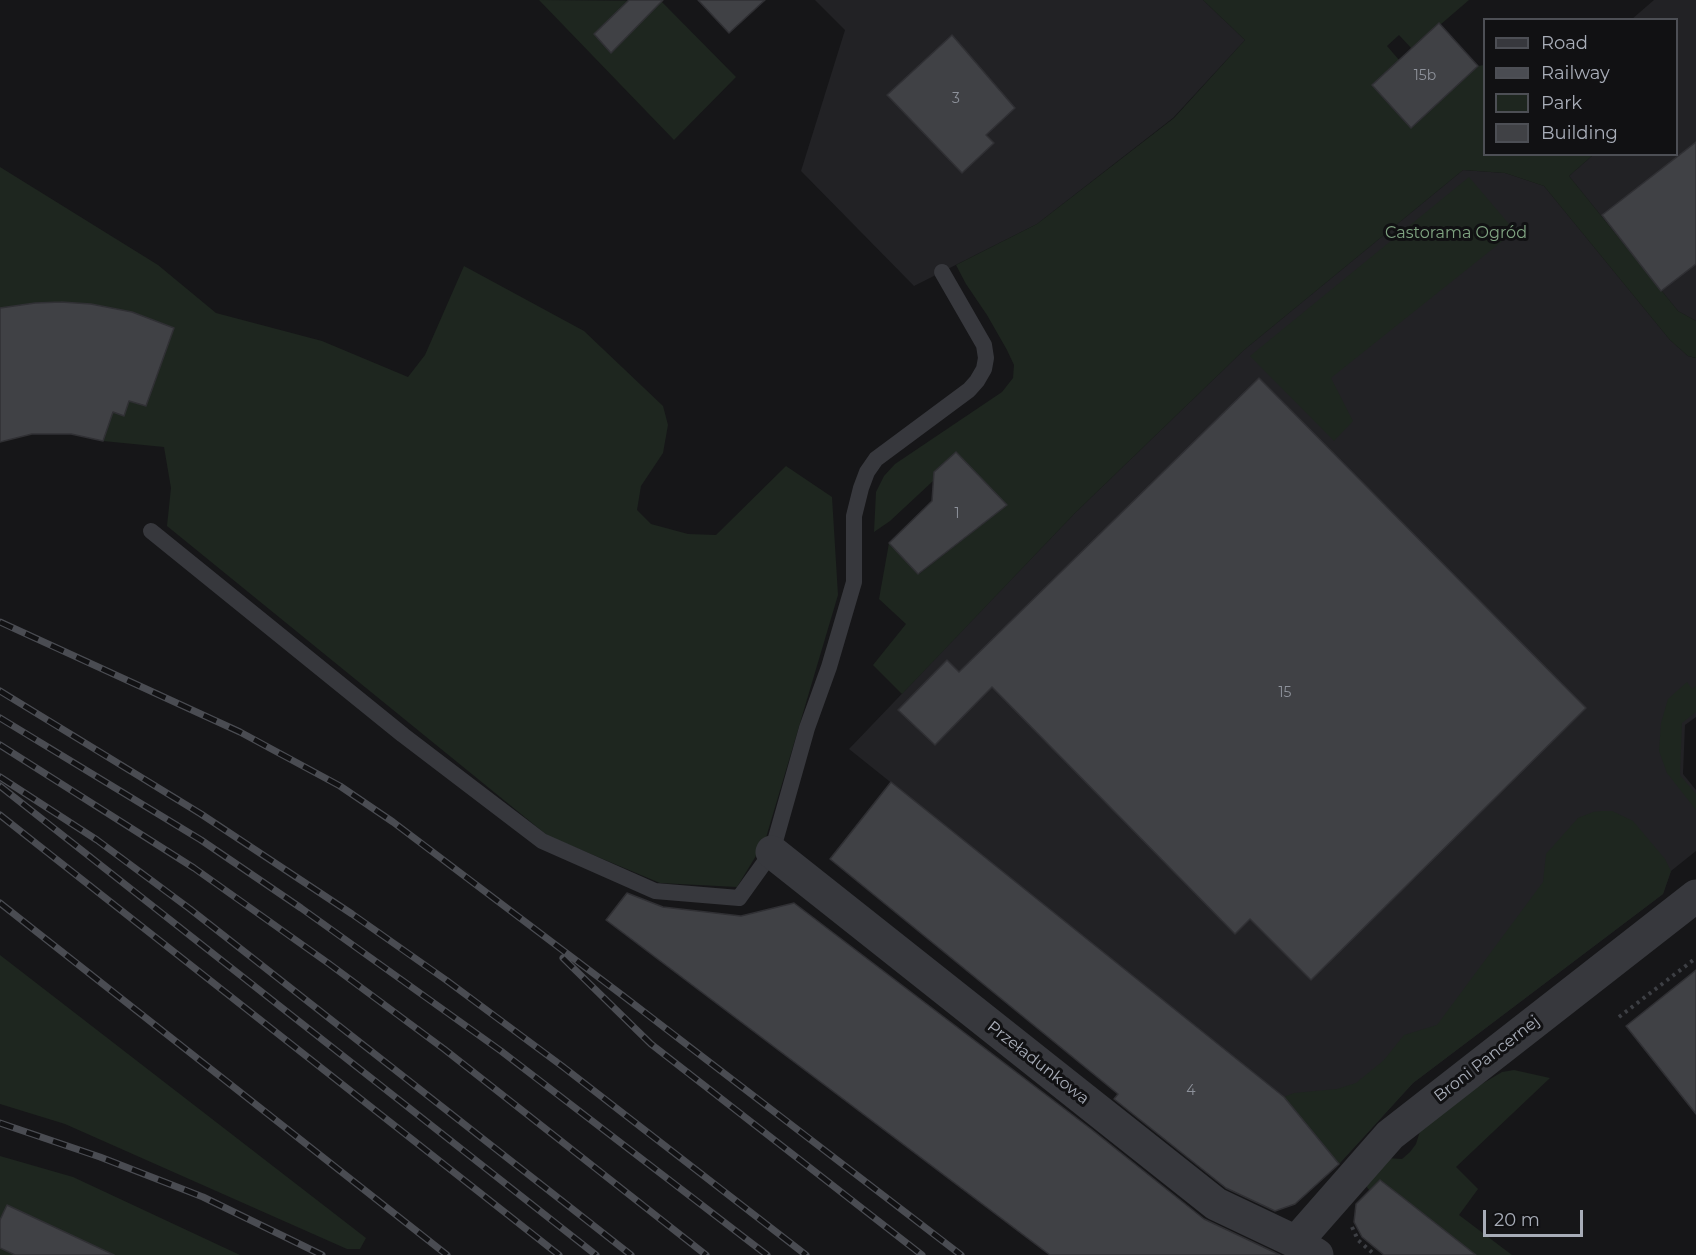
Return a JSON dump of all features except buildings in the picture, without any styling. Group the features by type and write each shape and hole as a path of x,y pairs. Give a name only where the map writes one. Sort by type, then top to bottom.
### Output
{"street":[{"name":"Przeładunkowa","path":"772,852 1216,1204 1306,1248"},
{"name":"Broni Pancernej","path":"1306,1248 1390,1136 1696,896"}],"lane":[{"path":"151,531 404,735 542,841 655,891 739,898 772,852 807,728 829,667 854,582 854,516 867,472 876,459 969,390 984,369 986,358 984,345 942,272"}],"path":[{"path":"1619,1017 1696,958"}],"shaded area":[{"path":"815,0 1203,0 1245,40 1173,118 1037,224 914,286 801,171 845,30"},
{"path":"1654,0 1696,0 1696,321 1678,311 1569,176 1592,156 1678,156 1678,18 1633,18"},
{"path":"1463,170 1505,173 1544,186 1670,340 1688,356 1696,358 1696,717 1685,725 1683,774 1696,790 1696,851 1671,871 1663,894 1413,1083 1339,1164 1284,1097 849,749 1075,513 1244,350"}],"green space":[{"path":"539,0 661,1 736,77 674,140"},
{"path":"1203,0 1469,0 1412,49 1399,35 1387,46 1399,60 1372,85 1411,128 1478,66 1483,65 1483,156 1592,156 1569,176 1678,311 1696,321 1696,358 1688,356 1670,340 1544,186 1505,173 1463,170 1244,350 1075,513 902,694 873,665 906,624 879,599 889,543 919,574 1007,505 955,453 934,472 933,481 890,521 874,532 876,492 884,476 895,464 1002,392 1013,378 1014,365 1007,350 956,265 1037,224 1174,118 1245,40"},
{"path":"0,167 158,265 216,313 322,341 408,377 425,355 464,266 584,331 663,406 668,425 663,453 641,486 637,510 651,524 688,534 716,535 786,466 832,497 838,595 765,841 737,887 660,883 548,836 167,526 171,488 164,447 103,441 113,412 124,415 129,401 146,406 174,328 132,312 91,304 35,303 0,308"},
{"name":"Castorama Ogród","path":"1469,177 1515,231 1331,378 1353,421 1334,441 1250,356"},
{"path":"1687,682 1692,689 1696,686 1696,712 1682,723 1680,775 1696,794 1696,810 1667,773 1659,751 1661,723 1668,699"},
{"path":"1601,811 1612,811 1633,821 1665,859 1671,871 1663,894 1413,1083 1339,1164 1284,1097 1294,1093 1337,1089 1356,1083 1384,1060 1404,1035 1437,1025 1543,882 1546,854 1578,818"},
{"path":"0,955 366,1238 360,1249 347,1249 65,1124 0,1104"},
{"path":"1514,1070 1550,1078 1456,1167 1478,1189 1459,1215 1512,1255 1473,1255 1376,1199 1366,1186 1386,1158 1402,1159 1416,1144 1420,1131 1460,1097 1502,1072"},
{"path":"0,1156 73,1177 240,1255 0,1255"}],"railway":[{"path":"0,622 240,732 340,786 393,822 961,1255"},
{"path":"0,691 201,814 352,914 562,1066 806,1255"},
{"path":"0,718 201,840 301,908 501,1051 767,1255"},
{"path":"0,745 194,868 328,963 444,1049 706,1255"},
{"path":"0,777 97,840 190,909 631,1255"},
{"path":"0,786 596,1255"},
{"path":"0,815 559,1255"},
{"path":"0,903 447,1255"},
{"path":"563,958 651,1044 922,1255"},
{"path":"0,1123 100,1157 203,1197 322,1255"}]}
